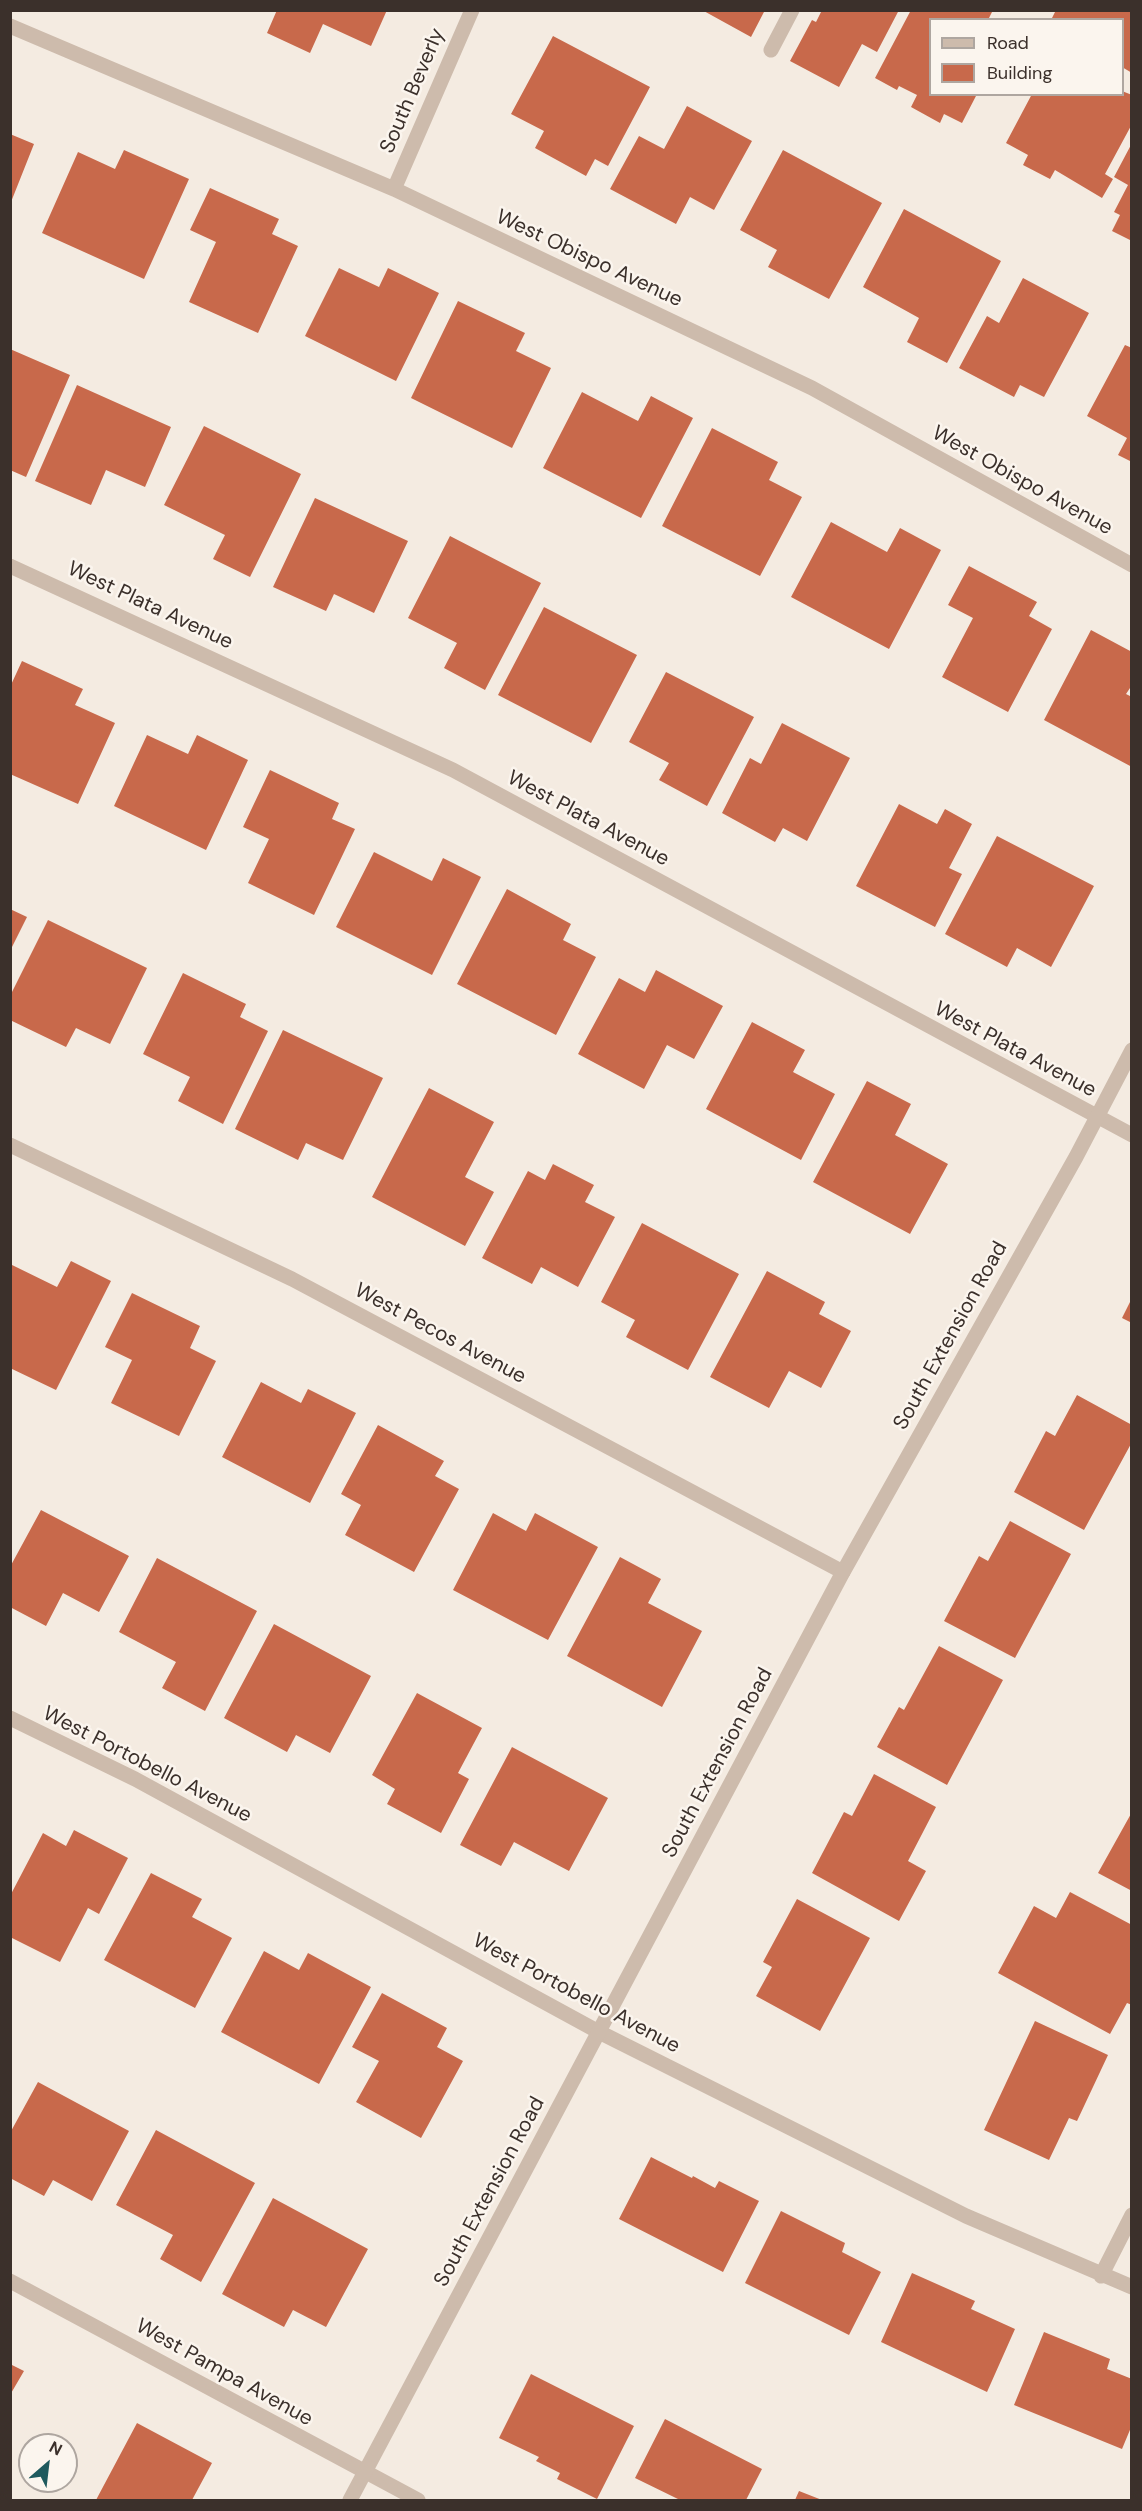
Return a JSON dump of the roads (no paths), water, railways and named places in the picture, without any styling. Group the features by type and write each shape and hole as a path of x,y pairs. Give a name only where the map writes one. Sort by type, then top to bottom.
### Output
{"street":[{"name":"South Beverly","path":"394,189 472,10"},
{"path":"771,50 792,10"},
{"name":"West Obispo Avenue","path":"10,26 394,189 812,388 1131,565"},
{"name":"West Plata Avenue","path":"10,566 453,770 1131,1136"},
{"name":"South Extension Road","path":"350,2500 843,1572 1131,1050"},
{"name":"West Pecos Avenue","path":"10,1145 292,1279 843,1572"},
{"name":"West Portobello Avenue","path":"10,1718 135,1779 599,2032 966,2216 1131,2287"},
{"path":"1101,2276 1131,2215"},
{"name":"West Pampa Avenue","path":"10,2281 418,2500"}]}
